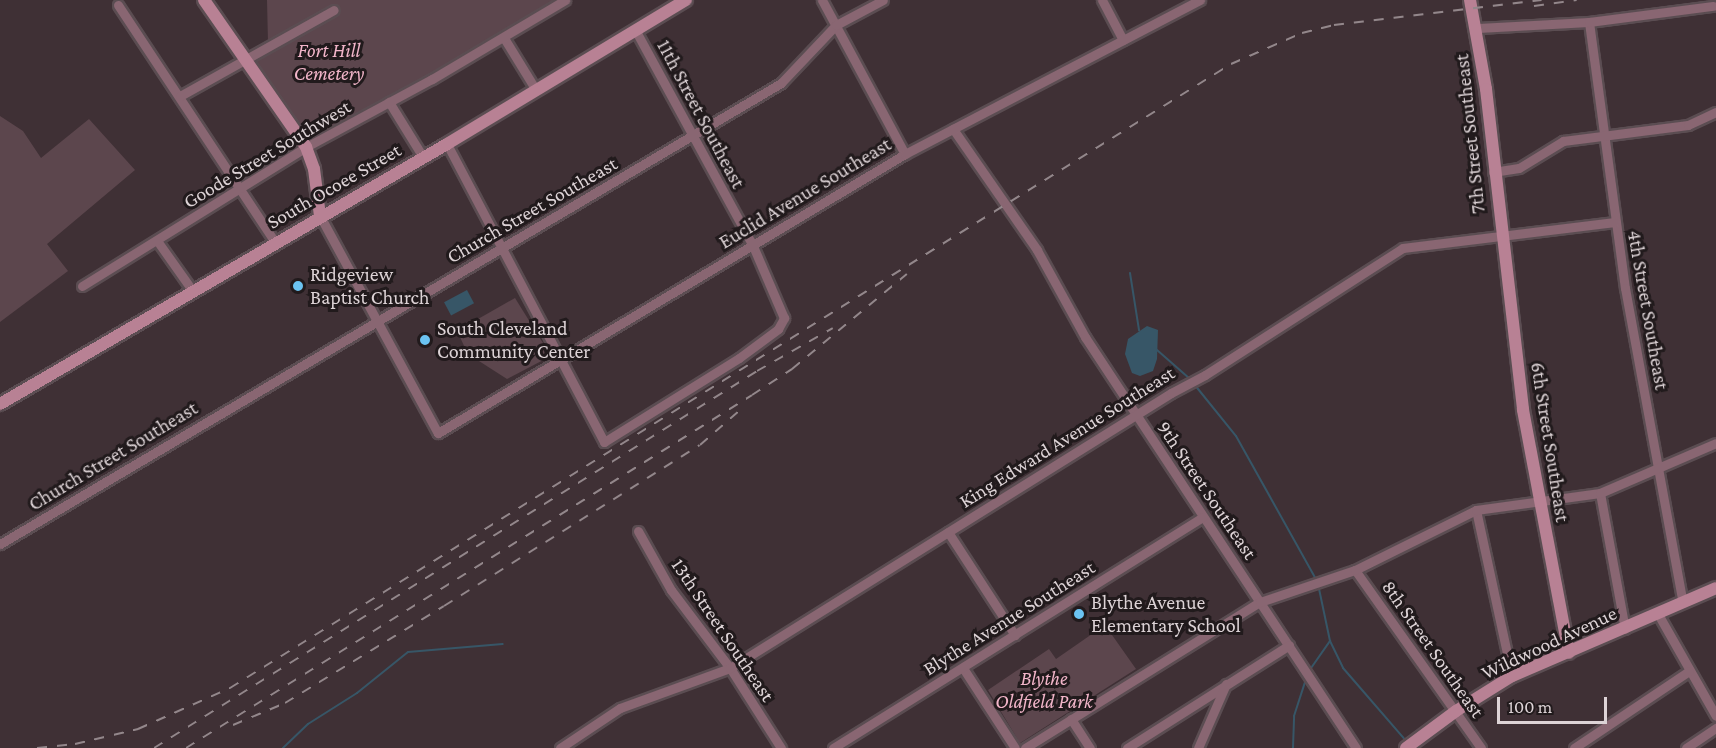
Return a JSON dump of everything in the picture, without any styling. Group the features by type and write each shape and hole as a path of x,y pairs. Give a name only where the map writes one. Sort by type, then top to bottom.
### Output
{"street":[{"path":"204,0 306,147 314,170 320,216 377,320"},
{"name":"Goode Street Southwest","path":"82,286 158,242 306,147 504,38 565,0"},
{"name":"South Ocoee Street","path":"0,404 192,290 447,144 686,0"},
{"path":"822,0 904,154"},
{"name":"Church Street Southeast","path":"0,544 377,320 504,249 782,83 836,25 883,0"},
{"path":"1102,0 1123,40"},
{"name":"Euclid Avenue Southeast","path":"377,320 438,433 904,154 1200,0"},
{"name":"7th Street Southeast","path":"1470,0 1478,28 1501,235"},
{"path":"118,5 275,242"},
{"path":"1478,28 1588,22 1713,6"},
{"path":"180,96 334,10"},
{"name":"4th Street Southeast","path":"1588,22 1614,222 1683,603"},
{"name":"11th Street Southeast","path":"561,360 604,442 759,344 782,324 782,311 753,246 636,31"},
{"path":"504,38 536,90"},
{"path":"389,102 423,157"},
{"path":"1493,172 1519,168 1563,141 1688,125 1715,115"},
{"name":"9th Street Southeast","path":"953,129 1058,282 1085,337 1135,416 1356,748"},
{"path":"447,144 561,360"},
{"name":"King Edward Avenue Southeast","path":"560,748 620,708 730,668 1404,248 1614,222"},
{"name":"6th Street Southeast","path":"1501,235 1523,410 1569,653"},
{"path":"158,242 192,290"},
{"path":"1025,748 1260,602 1355,570 1476,510 1600,493 1716,444"},
{"path":"1600,493 1625,629"},
{"path":"1476,510 1512,676"},
{"name":"Blythe Avenue Southeast","path":"833,748 1203,517"},
{"name":"13th Street Southeast","path":"638,531 671,590 730,668 781,748"},
{"path":"948,532 1015,635"},
{"name":"8th Street Southeast","path":"1355,570 1481,748"},
{"name":"Wildwood Avenue","path":"1407,748 1456,711 1512,676 1716,588"},
{"path":"1658,614 1716,716"},
{"path":"1127,748 1289,645"},
{"path":"963,668 1015,748"},
{"path":"1574,748 1689,671"},
{"path":"1198,748 1226,684"},
{"path":"1071,719 1090,748"},
{"path":"1686,748 1716,728"}],"green space":[{"name":"Fort Hill Cemetery","path":"267,0 560,0 432,77 312,139 304,138 250,54 268,43"},
{"path":"0,116 23,131 41,158 89,119 135,170 47,244 68,271 0,322"},
{"path":"515,298 551,356 507,379 468,354 457,331"},
{"name":"Blythe Oldfield Park","path":"1105,625 1136,669 1020,743 988,690 1049,649 1056,659"}],"water":[{"path":"467,290 474,303 451,315 444,302"},
{"path":"1147,326 1158,330 1157,359 1153,371 1140,376 1132,373 1125,354 1128,339"}],"waterway":[{"path":"1130,273 1139,330"},
{"path":"1157,350 1190,379"},
{"path":"1194,384 1236,436 1316,579"},
{"path":"1318,584 1330,641 1343,668 1407,742"},
{"path":"1309,671 1330,641"},
{"path":"283,748 308,724 357,693 408,652 503,644"},
{"path":"1293,748 1294,716 1306,679"}],"railway":[{"path":"37,748 75,744 138,729 230,688 1231,64 1302,33 1334,25 1541,0"},
{"path":"1534,6 1577,0"},
{"path":"186,748 792,369 907,274"},
{"path":"154,748 757,371 833,328"},
{"path":"233,725 285,703 444,606 700,445 739,411"}],"place":[{"name":"Ridgeview Baptist Church","path":"298,286"},
{"name":"South Cleveland Community Center","path":"425,340"},
{"name":"Blythe Avenue Elementary School","path":"1079,614"}]}
